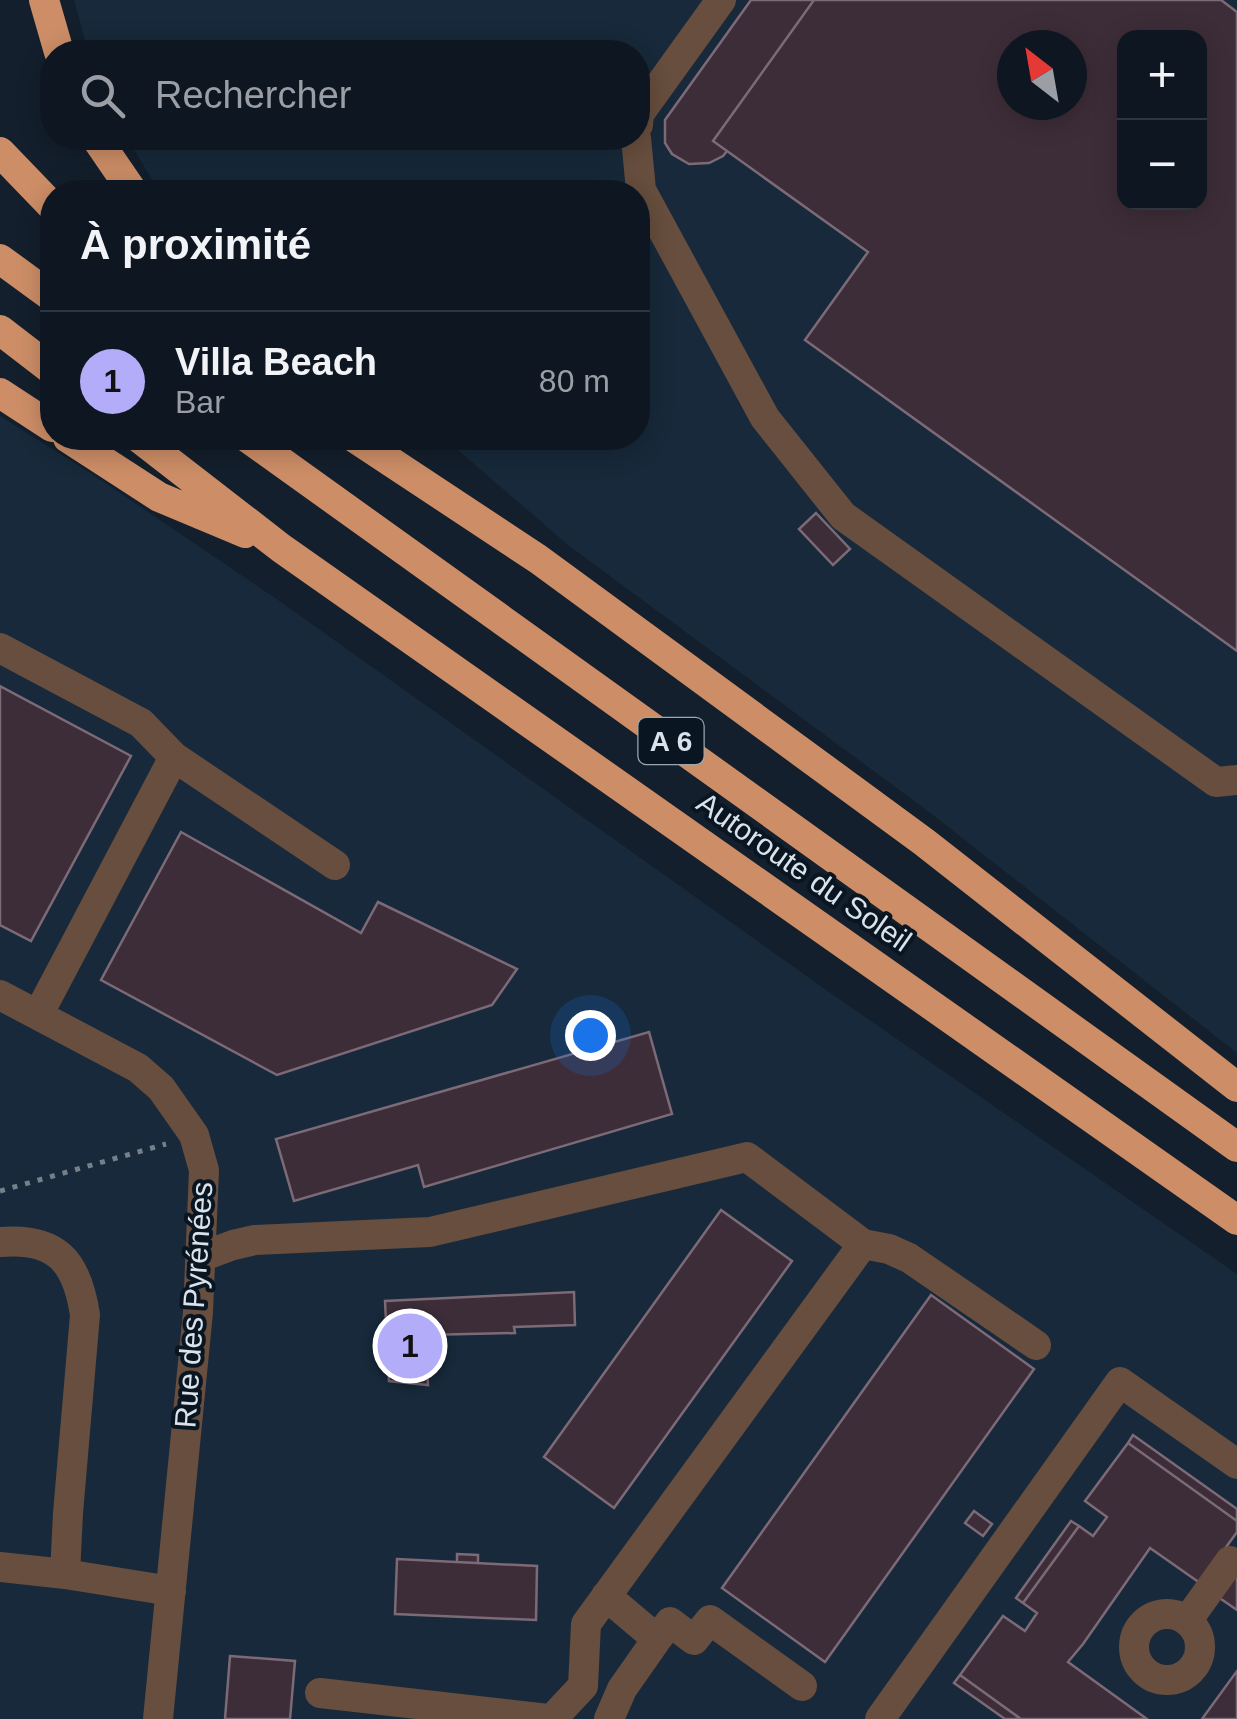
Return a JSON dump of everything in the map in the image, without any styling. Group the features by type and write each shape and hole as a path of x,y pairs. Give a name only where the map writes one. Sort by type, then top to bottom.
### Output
{"highway":[{"path":"44,0 56,40"},
{"path":"104,150 124,180"},
{"path":"0,152 40,194"},
{"path":"0,259 40,288"},
{"path":"0,330 40,361"},
{"path":"0,393 40,419"},
{"path":"86,450 158,497 281,548"},
{"name":"Autoroute du Soleil","path":"154,450 281,548 1237,1220"},
{"name":"Autoroute du Soleil","path":"265,450 1237,1147"},
{"path":"373,450 538,559 924,842 1237,1087"},
{"path":"405,450 538,559"}],"street":[{"path":"650,99 711,6"},
{"path":"637,150 640,180"},
{"path":"650,207 764,418 843,516 1216,782 1237,780"},
{"path":"0,648 141,723 174,757 336,865"},
{"path":"38,1015 174,757"},
{"name":"Rue des Pyrénées","path":"0,995 138,1068 161,1088 194,1135 204,1170 198,1312 158,1719"},
{"path":"201,1257 255,1240 430,1232 748,1156 863,1244 909,1258 1036,1345"},
{"path":"0,1242 38,1242 60,1254 82,1294 85,1315 66,1574"},
{"path":"320,1693 550,1719 583,1686 586,1624 863,1244"},
{"path":"880,1719 1120,1382 1237,1464"},
{"path":"1187,1621 1234,1555"},
{"path":"0,1567 171,1591"},
{"path":"606,1596 657,1639"},
{"path":"609,1719 622,1689 670,1622 694,1640 710,1620 802,1686"}],"path":[{"path":"0,1191 194,1135"}],"shaded area":[{"path":"74,0 1237,0 1237,1053 929,812 568,545 458,450 650,450 650,180 152,180 134,150 650,150 650,40 85,40"},
{"path":"0,416 40,441 40,450 54,450 278,600 829,992 1237,1274 1237,1719 0,1719"}],"building":[{"path":"751,0 814,0 713,141 727,151 709,163 689,164 672,154 665,143 665,120"},
{"path":"814,0 1221,0 1237,12 1237,651 805,340 868,252 713,141"},
{"path":"816,513 850,549 833,565 799,529"},
{"path":"0,686 131,756 31,941 0,925"},
{"path":"181,832 361,933 378,902 517,969 492,1005 277,1075 101,980"},
{"path":"649,1032 672,1114 424,1187 418,1165 294,1201 276,1139"},
{"path":"721,1210 792,1261 614,1508 544,1457"},
{"path":"574,1292 575,1325 514,1327 515,1333 425,1335 428,1385 389,1381 385,1301"},
{"path":"931,1295 1034,1369 825,1662 722,1588"},
{"path":"1133,1435 1237,1509 1237,1521 1128,1443"},
{"path":"1128,1443 1237,1521 1237,1532 1200,1583 1150,1548 1068,1662 1147,1719 1021,1719 960,1675 1003,1616 1025,1631 1037,1613 1023,1603 1079,1526 1093,1536 1107,1517 1085,1501"},
{"path":"974,1511 992,1524 983,1536 965,1523"},
{"path":"1071,1521 1079,1526 1023,1603 1016,1598"},
{"path":"457,1554 478,1555 478,1563 457,1562"},
{"path":"397,1559 537,1566 536,1620 395,1614"},
{"path":"1237,1570 1237,1610 1218,1597"},
{"path":"230,1656 295,1661 290,1719 225,1719"},
{"path":"1237,1671 1237,1719 1202,1719"},
{"path":"960,1675 1021,1719 1005,1719 954,1683"}],"place":[{"name":"Villa Beach","path":"410,1346"}]}
